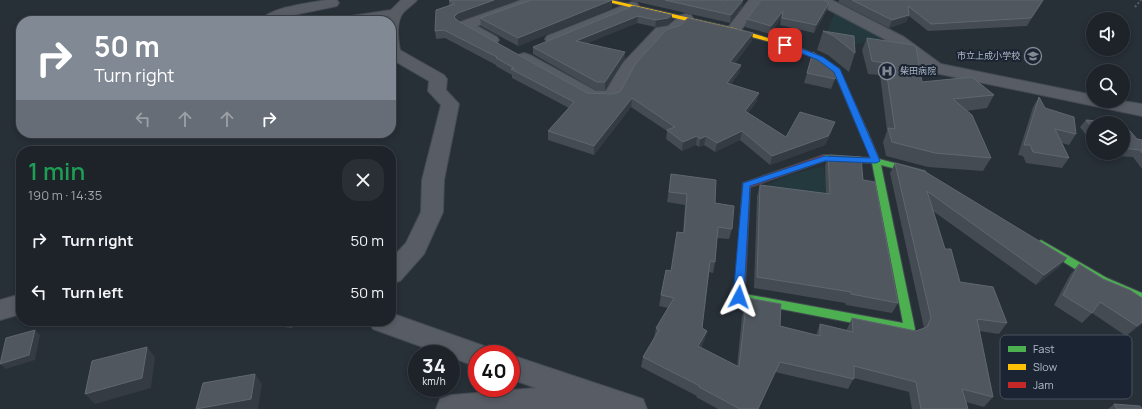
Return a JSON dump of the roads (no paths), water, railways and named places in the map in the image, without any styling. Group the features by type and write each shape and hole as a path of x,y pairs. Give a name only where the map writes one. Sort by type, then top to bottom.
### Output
{"street":[{"path":"395,16 396,13 410,0"},
{"path":"535,0 465,26 520,49 593,96 612,96 627,69 661,31 672,30 686,18"},
{"path":"604,0 686,18 798,48 821,58 837,70 876,161 910,329 739,297 746,185 824,158 876,161 901,166 933,179"},
{"path":"734,30 756,0"},
{"path":"821,0 898,40 936,68 1086,99"},
{"path":"278,16 284,13 332,3"},
{"path":"520,49 632,6"},
{"path":"379,16 396,13"},
{"path":"396,55 438,79 437,91 450,104 433,180 432,212 416,248 396,269"},
{"path":"1130,107 1142,110"},
{"path":"1032,238 1104,281 1142,298"},
{"path":"0,310 16,305"},
{"path":"396,326 468,352"},
{"path":"520,371 592,403"},
{"path":"451,409 592,403 632,409"}],"place":[{"name":"市立上成小学校","path":"1033,56"},
{"name":"柴田病院","path":"887,71"}]}
